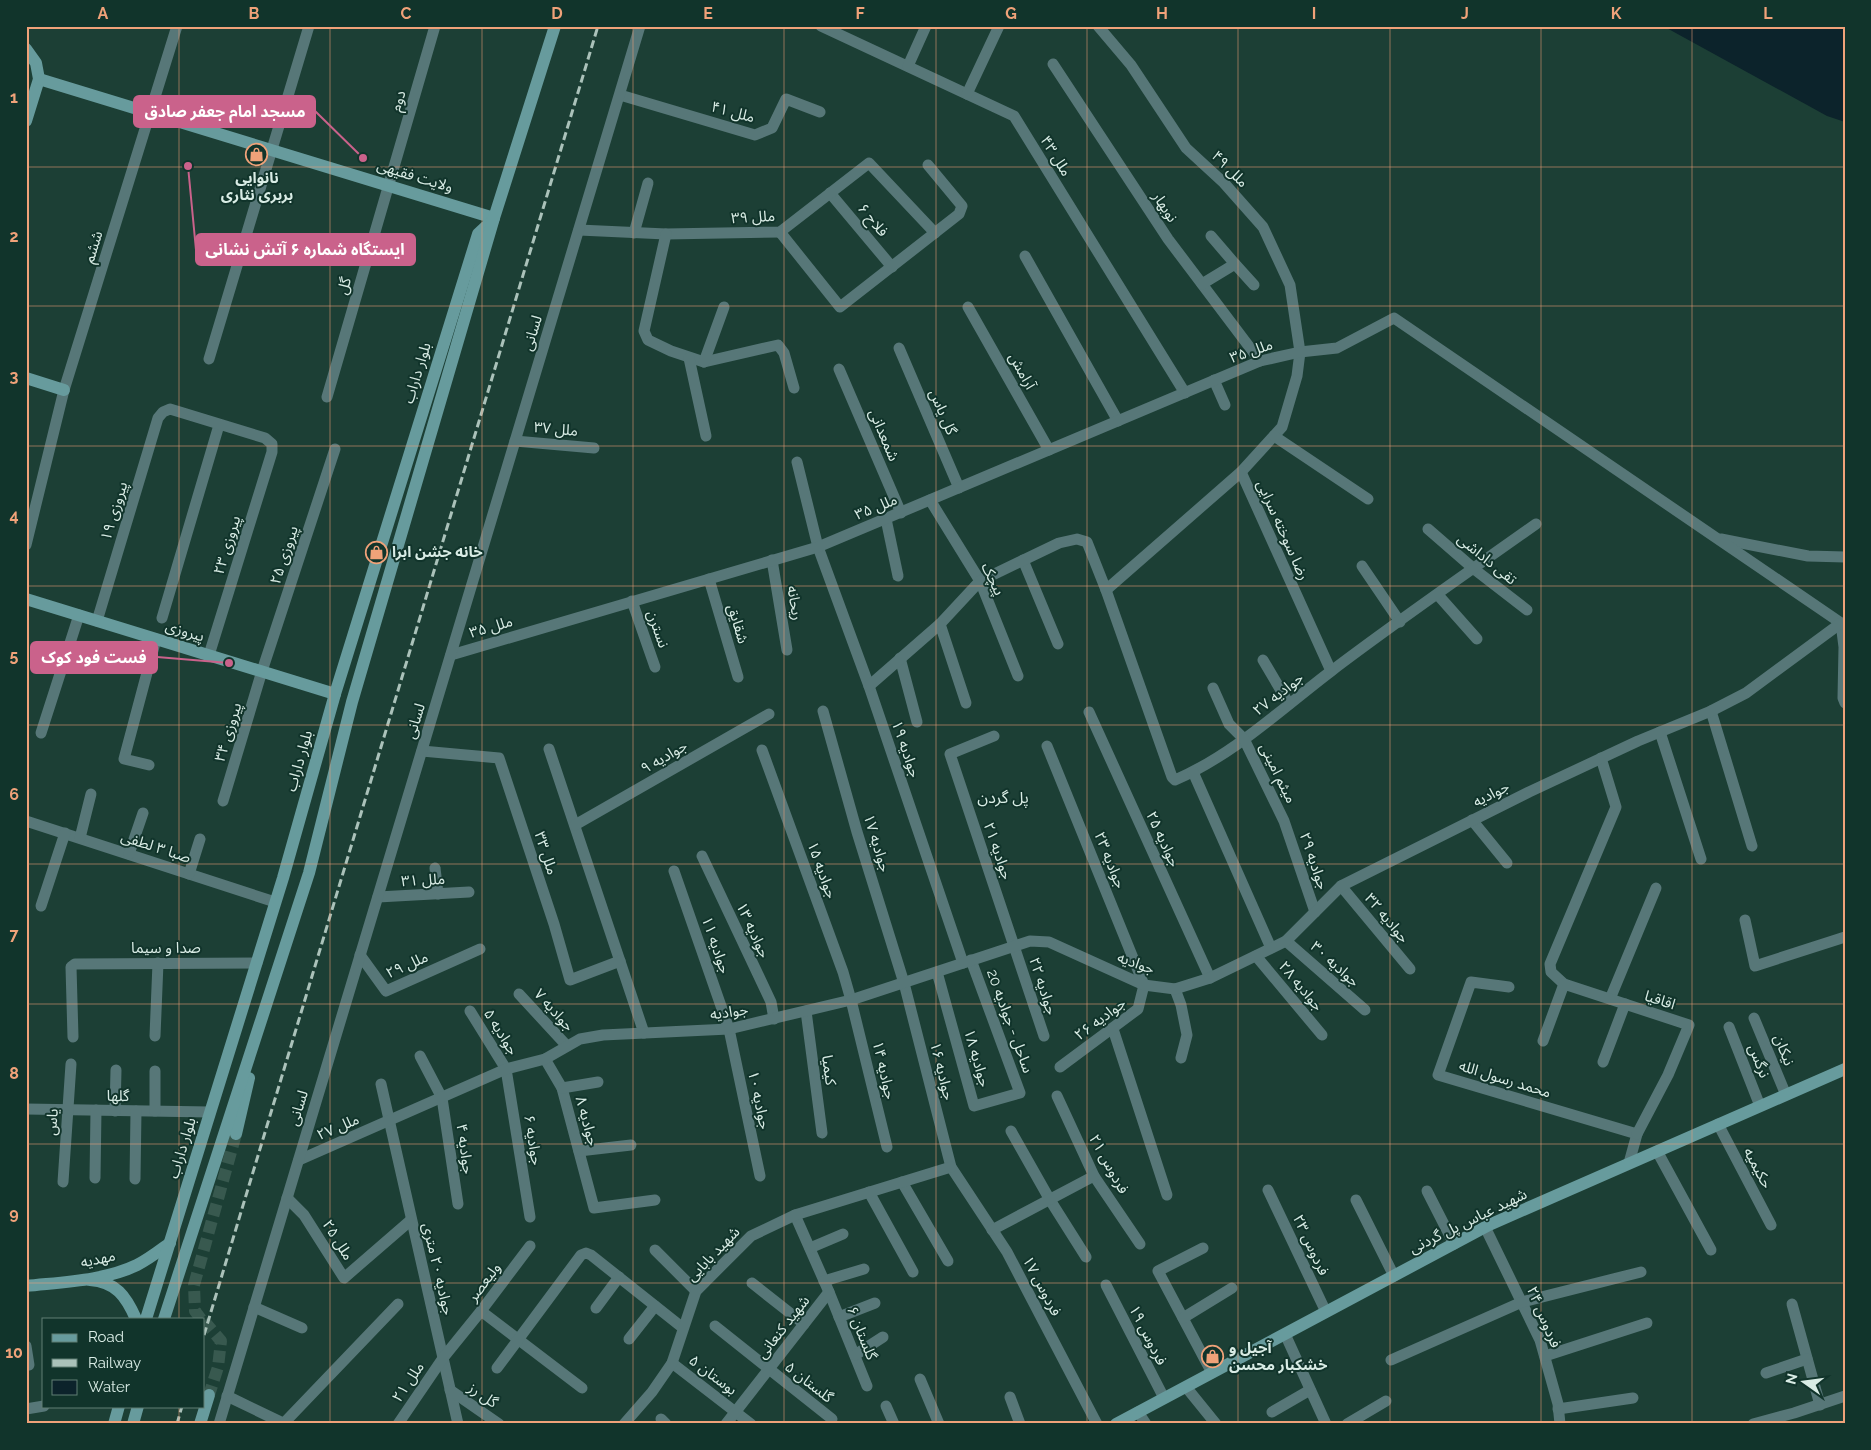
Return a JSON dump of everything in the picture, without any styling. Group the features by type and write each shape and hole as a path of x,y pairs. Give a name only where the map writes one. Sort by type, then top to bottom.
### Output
{"main road":[{"name":"بلوار داراب","path":"164,1318 305,884 352,702 494,218 555,26"},
{"path":"26,49 36,63 39,79 26,121"},
{"name":"ولایت فقیهی","path":"39,79 389,184 494,218"},
{"name":"بلوار داراب","path":"146,1318 276,902 334,694 478,234 494,218"},
{"path":"26,378 64,390"},
{"name":"پیروزی","path":"26,599 334,694"},
{"path":"283,878 305,884"},
{"path":"267,931 287,938"},
{"path":"236,1134 249,1078 256,1032"},
{"name":"شهید عباس پل گردنی","path":"1116,1424 1485,1227 1845,1069"},
{"name":"مهدیه","path":"26,1286 80,1280 112,1274 136,1266 154,1256 170,1243"},
{"path":"80,1280 98,1281 115,1287 128,1301 136,1318"},
{"path":"205,1408 209,1395"},
{"path":"114,1424 118,1408"},
{"path":"133,1424 137,1408"},
{"path":"200,1424 205,1408"}],"street":[{"name":"ششم","path":"26,546 64,390 177,26"},
{"path":"208,359 309,26"},
{"name":"دوم","path":"389,184 435,26"},
{"name":"لسانی","path":"219,1424 640,26"},
{"name":"ملل ۴۳","path":"821,26 847,31 908,66 1014,116 1185,393"},
{"path":"908,66 926,26"},
{"path":"967,94 999,26"},
{"name":"ملل ۴۹","path":"1098,26 1131,65 1186,148 1224,183 1263,227 1290,285 1300,352"},
{"name":"نوبهار","path":"1053,64 1168,239 1260,361"},
{"name":"ملل ۴۱","path":"620,95 755,135 772,128 786,99 820,112"},
{"name":"ملل ۳۹","path":"579,230 666,234 780,232 870,163 935,233"},
{"path":"780,232 840,308 959,214 962,206 928,166"},
{"path":"634,233 648,183"},
{"name":"گل","path":"327,396 389,184"},
{"name":"فلاح ۶","path":"830,193 892,266"},
{"path":"666,234 644,331 648,340 671,352 704,362 778,345 784,353 794,388"},
{"path":"1211,236 1254,285"},
{"path":"1025,256 1118,421"},
{"path":"1202,284 1236,264"},
{"path":"704,362 724,307"},
{"name":"آرامش","path":"968,307 1049,450"},
{"name":"ملل ۳۵","path":"451,655 818,546 901,513 1260,361 1300,352 1337,348 1394,318 1716,538"},
{"name":"گل یاس","path":"899,348 958,488"},
{"name":"رضا سوخته سرایی","path":"1300,352 1297,376 1282,427 1241,472 1330,671"},
{"path":"689,358 706,436"},
{"name":"شمعدانی","path":"839,368 901,513"},
{"path":"1214,380 1225,405"},
{"name":"پیروزی ۱۹","path":"96,621 158,418 163,412 170,409 219,425"},
{"path":"162,618 219,425"},
{"name":"پیروزی ۲۳","path":"209,655 272,452 272,444 264,438 219,425"},
{"path":"1274,436 1368,499"},
{"name":"ملل ۳۷","path":"515,440 594,448"},
{"name":"پیروزی ۲۵","path":"262,671 335,449"},
{"name":"جوادیه ۱۹","path":"797,462 818,546 967,962"},
{"path":"1106,590 1241,472"},
{"name":"پیچک","path":"930,500 980,581 1018,676"},
{"path":"886,519 898,576"},
{"name":"جوادیه ۲۷","path":"1193,772 1244,740 1330,671 1536,524"},
{"name":"تقی داداشی","path":"1428,529 1474,569 1527,610"},
{"path":"1716,538 1808,556 1845,557"},
{"path":"1716,538 1841,623 1844,646 1843,698 1845,703"},
{"path":"869,686 940,624 980,581 1059,543 1077,539 1086,542 1106,590 1172,777 1175,780 1193,772 1271,948"},
{"name":"ریحانه","path":"772,560 788,650"},
{"path":"1023,560 1058,644"},
{"path":"1362,566 1400,622"},
{"name":"شقایق","path":"709,579 738,677"},
{"path":"1438,594 1477,639"},
{"name":"نسترن","path":"632,602 655,667"},
{"path":"41,733 79,615"},
{"name":"جوادیه","path":"389,1121 506,1068 545,1059 580,1039 603,1035 729,1030 852,1000 1030,941 1049,942 1144,985 1175,989 1210,978 1286,941 1341,886 1601,758 1711,711 1746,693 1841,623"},
{"path":"940,624 966,703"},
{"path":"149,765 124,758 156,639"},
{"path":"900,658 917,722"},
{"path":"1262,660 1289,704"},
{"name":"پیروزی ۳۴","path":"223,801 262,671"},
{"name":"میثم امینی","path":"1213,688 1229,724 1244,740 1284,821"},
{"name":"جوادیه ۱۷","path":"823,711 857,832 904,983"},
{"path":"1711,711 1752,846"},
{"name":"جوادیه ۲۵","path":"1089,712 1210,978"},
{"name":"جوادیه ۹","path":"574,825 769,714"},
{"path":"1660,732 1700,859"},
{"name":"جوادیه ۲۱","path":"994,736 950,754 1014,946"},
{"name":"جوادیه ۲۳","path":"1047,746 1144,985"},
{"path":"549,749 644,1033"},
{"name":"جوادیه ۱۵","path":"762,750 852,1000"},
{"name":"ملل ۳۳","path":"422,751 499,758 554,924 570,980 620,961"},
{"path":"1543,1041 1564,984 1551,972 1550,964 1616,807 1601,758"},
{"path":"80,838 91,794"},
{"path":"129,854 143,813"},
{"path":"1472,820 1506,863"},
{"name":"صبا ۳ لطفی","path":"26,821 276,902"},
{"name":"جوادیه ۲۹","path":"1284,821 1315,912"},
{"path":"41,906 65,833"},
{"path":"189,874 200,839"},
{"name":"جوادیه ۱۳","path":"702,856 770,1002 774,1019"},
{"path":"435,868 438,894"},
{"name":"جوادیه ۱۱","path":"674,870 729,1030"},
{"name":"جوادیه ۳۲","path":"1341,886 1410,969"},
{"path":"1610,999 1656,888"},
{"name":"ملل ۳۱","path":"378,897 469,892"},
{"path":"1745,920 1755,966 1845,937"},
{"name":"جوادیه ۳۰","path":"1286,941 1365,1010"},
{"name":"جوادیه ۲۲","path":"1014,946 1044,1036"},
{"name":"ملل ۲۹","path":"360,955 386,991 480,949"},
{"name":"جوادیه ۲۸","path":"1256,956 1322,1036"},
{"name":"ساحل - جوادیه 20","path":"967,962 1020,1093"},
{"path":"155,1036 158,963"},
{"name":"صدا و سیما","path":"73,1037 71,967 75,964 256,963"},
{"name":"جوادیه ۱۸","path":"937,972 974,1106 1020,1093"},
{"name":"محمد رسول الله","path":"1509,987 1471,982 1438,1075 1637,1134"},
{"name":"جوادیه ۱۶","path":"904,983 951,1167"},
{"name":"اقاقیا","path":"1564,984 1689,1025 1668,1075 1637,1134"},
{"name":"جوادیه ۲۶","path":"1060,1067 1138,1009 1144,985"},
{"path":"1175,989 1188,1035 1181,1058"},
{"name":"جوادیه ۷","path":"519,994 567,1046"},
{"name":"جوادیه ۱۴","path":"852,1000 886,1147"},
{"path":"1603,1062 1625,1004"},
{"name":"۵ جوادیه","path":"470,1011 506,1068"},
{"name":"کیمیا","path":"806,1011 822,1133"},
{"name":"نیکان","path":"1754,1018 1786,1095"},
{"name":"نرگس","path":"1729,1027 1760,1106"},
{"path":"1113,1029 1167,1195"},
{"name":"جوادیه ۱۰","path":"729,1030 760,1176"},
{"name":"جوادیه ۴","path":"420,1056 442,1098 458,1204"},
{"name":"جوادیه ۸","path":"545,1059 562,1088 594,1208 654,1200"},
{"name":"یاس","path":"63,1182 71,1064"},
{"name":"جوادیه ۶","path":"506,1068 530,1217"},
{"path":"115,1111 116,1070"},
{"path":"155,1072 155,1111"},
{"path":"562,1088 598,1082"},
{"name":"جوادیه ۲۰ متری","path":"381,1084 458,1424"},
{"name":"فردوس ۲۱","path":"1057,1096 1094,1176 1140,1244"},
{"name":"گلها","path":"26,1109 210,1112"},
{"path":"95,1178 96,1110"},
{"path":"135,1179 136,1111"},
{"name":"ملل ۲۷","path":"298,1160 389,1121"},
{"name":"حکیمیه","path":"1718,1124 1771,1225"},
{"path":"1011,1131 1050,1200 1086,1257"},
{"path":"1628,1164 1637,1134"},
{"path":"579,1150 630,1146"},
{"path":"1657,1151 1710,1250"},
{"name":"شهید بابایی","path":"624,1424 652,1392 672,1363 696,1291 751,1236 794,1215 951,1167"},
{"name":"فردوس ۱۷","path":"951,1167 1007,1252 1097,1424"},
{"path":"992,1230 1094,1176"},
{"path":"902,1182 948,1261"},
{"name":"فردوس ۲۳","path":"1268,1190 1326,1312"},
{"path":"1427,1191 1454,1244"},
{"path":"868,1192 912,1272"},
{"name":"ملل ۲۵","path":"287,1198 304,1215 344,1278 411,1220"},
{"path":"1356,1200 1394,1276"},
{"name":"شهید کنعانی","path":"726,1424 829,1292 794,1215"},
{"name":"فردوس ۲۴","path":"1485,1227 1540,1340 1558,1409 1560,1424"},
{"path":"810,1248 843,1234"},
{"name":"ولیعصر","path":"443,1358 530,1246"},
{"path":"1203,1248 1158,1270 1212,1373"},
{"path":"655,1250 696,1291"},
{"path":"497,1368 581,1255 586,1253 684,1328"},
{"path":"824,1281 864,1268"},
{"path":"1392,1360 1522,1302 1641,1272"},
{"path":"596,1308 619,1277"},
{"path":"752,1283 804,1324"},
{"name":"فردوس ۱۹","path":"1106,1285 1164,1398"},
{"path":"1183,1318 1232,1288"},
{"name":"گلستان ۶","path":"829,1292 867,1386"},
{"path":"839,1317 875,1303"},
{"path":"227,1396 284,1424 398,1304"},
{"path":"1792,1304 1820,1405"},
{"path":"629,1339 655,1306"},
{"path":"254,1308 302,1328"},
{"path":"481,1311 582,1388"},
{"path":"1544,1356 1647,1324"},
{"name":"گلستان ۵","path":"715,1326 832,1419"},
{"path":"1284,1334 1326,1424"},
{"path":"855,1355 883,1337"},
{"path":"26,1346 30,1365"},
{"name":"ملل ۲۱","path":"398,1424 443,1358"},
{"path":"1766,1373 1807,1359"},
{"name":"بوستان ۵","path":"672,1363 751,1424"},
{"path":"920,1380 939,1424"},
{"path":"1186,1387 1216,1424"},
{"name":"گل رز","path":"450,1390 499,1424"},
{"path":"1272,1412 1310,1390"},
{"path":"1752,1424 1796,1418 1820,1405 1845,1396"},
{"path":"1010,1397 1020,1424"},
{"path":"1558,1409 1633,1398"},
{"path":"1347,1424 1386,1401"},
{"path":"26,1409 42,1406"},
{"path":"886,1406 894,1424"},
{"path":"1138,1412 1146,1424"}],"water":[{"path":"1663,26 1845,26 1845,122 1827,116"}],"tunnel":[{"path":"200,1318 195,1311 194,1285 236,1134"},
{"path":"205,1322 221,1341 218,1367 209,1395"}],"railway":[{"path":"205,1332 598,26"},
{"path":"177,1424 181,1408"}],"place":[{"name":"نانوایی بربری نثاری","path":"257,155"},
{"name":"مسجد امام جعفر صادق","path":"363,158"},
{"name":"ایستگاه شماره ۶ آتش نشانی","path":"188,166"},
{"name":"خانه جشن ابرا","path":"376,552"},
{"name":"فست فود کوک","path":"229,663"},
{"name":"آجیل و خشکبار محسن","path":"1213,1357"}],"district":[{"name":"پل گردن","path":"1003,797"}]}
